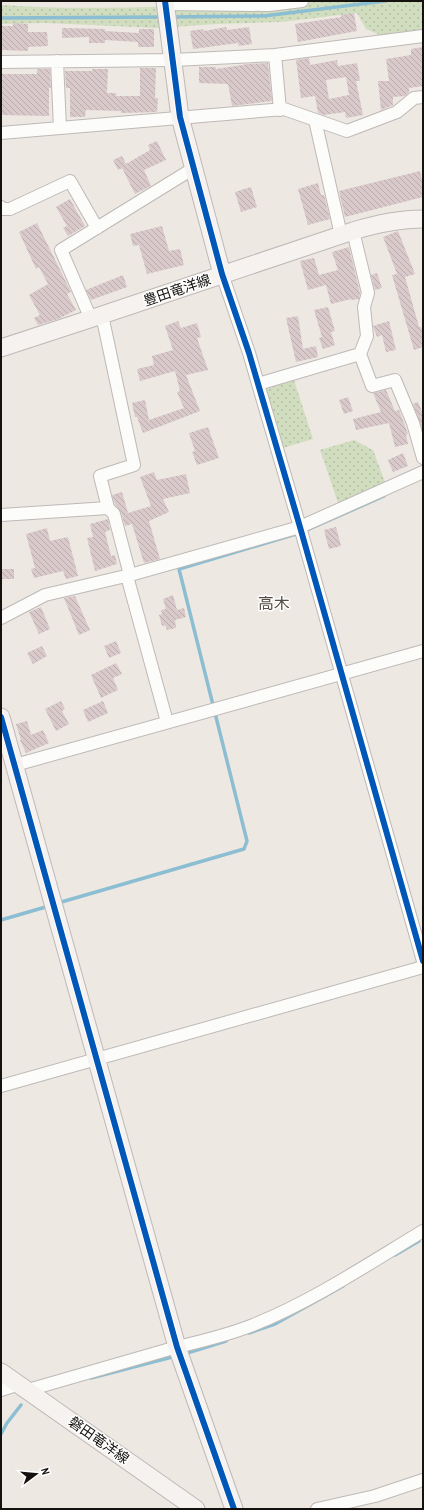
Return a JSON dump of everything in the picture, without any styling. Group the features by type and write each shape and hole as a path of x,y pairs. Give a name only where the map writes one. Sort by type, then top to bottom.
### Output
{"street":[{"path":"302,1 269,5 165,2 180,117 222,274 258,384 300,527 423,961"},
{"path":"1,62 173,60 276,55 423,36"},
{"path":"276,55 280,110"},
{"path":"57,61 60,128"},
{"path":"1,133 284,109 346,131 397,112 414,98 423,97"},
{"path":"315,120 347,233 368,293 364,307 367,336 360,354 372,386 395,380 413,423 423,458"},
{"path":"167,722 128,575 114,514 108,508 100,476 134,465 96,317 61,250 194,168"},
{"path":"1,206 2,209 10,209 70,181 97,228"},
{"name":"豊田竜洋線","path":"1,348 347,233 378,224 408,219 423,220"},
{"path":"258,384 360,354"},
{"path":"1,618 45,595 128,575 300,527 423,472"},
{"path":"1,515 108,508"},
{"path":"8,767 423,651"},
{"path":"1,717 8,767 97,1059 177,1347 234,1509"},
{"path":"1,1086 423,967"},
{"path":"1,1390 24,1387 226,1335 288,1310 328,1288 423,1231"},
{"name":"磐田竜洋線","path":"1,1372 196,1509"},
{"path":"317,1509 375,1496 423,1480"}],"green space":[{"path":"302,1 423,1 423,35 392,40 366,29 357,13 281,22 157,28 45,23 1,24 1,5 114,8"},
{"path":"292,374 313,439 283,448 262,383"},
{"path":"354,440 373,450 385,482 338,503 320,450"}],"building":[{"path":"354,13 357,31 298,42 295,24 341,17 341,15"},
{"path":"13,23 28,24 28,32 47,32 48,46 28,47 28,51 1,50 1,26 13,26"},
{"path":"226,27 227,30 249,27 252,44 239,46 238,43 193,49 190,31 203,29 204,31"},
{"path":"62,28 105,29 105,31 139,33 139,29 154,29 154,47 138,47 138,42 105,40 105,43 89,43 89,37 62,38"},
{"path":"423,47 423,86 409,88 409,92 405,96 393,97 393,105 381,110 378,81 389,81 386,59 411,55 411,49"},
{"path":"309,58 310,65 337,60 338,66 357,63 360,81 356,81 363,115 346,118 345,112 324,115 318,113 315,96 301,98 296,60","holes":["346,77 349,95 329,99 326,80"]},
{"path":"268,63 272,101 232,106 228,84 199,83 199,67 216,67 216,69 248,64"},
{"path":"140,68 156,68 155,98 158,98 157,112 121,113 121,111 86,110 85,117 70,117 70,88 66,88 65,71 92,71 92,69 108,69 107,93 116,93 116,96 140,96"},
{"path":"37,69 50,69 51,88 49,88 49,116 1,115 1,74 37,74"},
{"path":"157,141 166,160 144,170 151,186 135,194 122,168 118,170 113,160 122,156 126,164 150,150 148,145"},
{"path":"420,171 423,185 423,197 345,217 339,191"},
{"path":"318,183 321,195 324,195 330,219 308,225 298,189"},
{"path":"251,187 257,207 241,212 235,192"},
{"path":"70,199 85,226 68,236 63,228 67,226 56,207"},
{"path":"37,223 71,292 67,294 76,310 58,319 38,325 34,318 40,315 29,295 48,284 39,267 36,269 19,232"},
{"path":"162,226 169,251 180,249 184,265 147,274 139,245 133,246 130,234"},
{"path":"398,231 415,274 405,277 419,327 421,327 423,333 423,347 414,350 392,275 397,274 383,237"},
{"path":"349,247 360,293 359,299 351,299 331,304 326,285 308,290 300,261 314,258 319,275 338,270 332,252"},
{"path":"377,273 382,288 375,290 371,275"},
{"path":"123,275 127,287 91,300 86,290"},
{"path":"328,307 335,331 331,332 335,345 323,349 319,338 322,337 314,310"},
{"path":"298,316 303,349 316,346 318,357 296,362 286,318"},
{"path":"178,321 181,328 197,323 201,337 197,338 208,370 186,375 200,411 143,433 137,417 135,417 132,403 145,400 149,420 184,408 177,392 180,391 175,371 140,381 137,369 154,365 152,356 173,350 165,326"},
{"path":"389,321 396,350 386,352 382,335 377,337 373,326"},
{"path":"386,390 395,411 399,410 408,434 406,435 408,444 395,447 389,423 356,430 353,419 381,412 373,393"},
{"path":"348,397 353,411 344,414 339,400"},
{"path":"418,402 423,414 422,428 413,404"},
{"path":"208,427 219,458 197,465 192,452 195,451 189,433"},
{"path":"403,453 408,466 393,472 388,460"},
{"path":"154,472 157,480 186,474 190,493 163,499 169,512 149,521 160,559 144,563 132,524 125,526 121,512 115,504 112,495 122,492 128,513 151,506 140,477"},
{"path":"108,519 110,530 105,532 111,556 115,555 117,564 95,571 87,538 93,537 90,524"},
{"path":"336,527 341,546 329,549 324,530"},
{"path":"47,528 50,541 68,537 78,576 66,579 63,571 34,578 31,569 35,568 26,534"},
{"path":"1,569 14,569 14,579 1,579"},
{"path":"173,595 177,610 184,608 186,617 175,620 176,628 167,630 165,625 162,626 159,615 162,614 161,610 166,609 163,599"},
{"path":"75,596 90,630 79,635 64,598"},
{"path":"41,607 50,629 39,634 29,612"},
{"path":"116,641 121,653 109,658 104,646"},
{"path":"42,646 47,656 33,664 27,653"},
{"path":"116,663 122,674 113,678 118,690 101,698 91,675"},
{"path":"61,701 65,709 62,711 69,724 56,731 45,709"},
{"path":"103,701 108,713 88,722 83,710"},
{"path":"27,721 31,735 43,730 49,743 26,753 20,740 16,724"}],"waterway":[{"path":"171,17 264,16 385,1"},
{"path":"1,18 163,17"},
{"path":"307,530 384,496"},
{"path":"58,903 244,849 247,841 179,569 296,534"},
{"path":"1,920 49,906"},
{"path":"395,1255 419,1241"},
{"path":"249,1333 275,1324 343,1286"},
{"path":"184,1354 226,1341"},
{"path":"91,1378 176,1356"},
{"path":"1,1434 7,1423 21,1405"}],"cycle path":[{"path":"165,1 180,117 222,274 249,353 300,527 423,961"},
{"path":"1,717 177,1347 234,1509"}],"district":[{"name":"高木","path":"274,603"}]}
